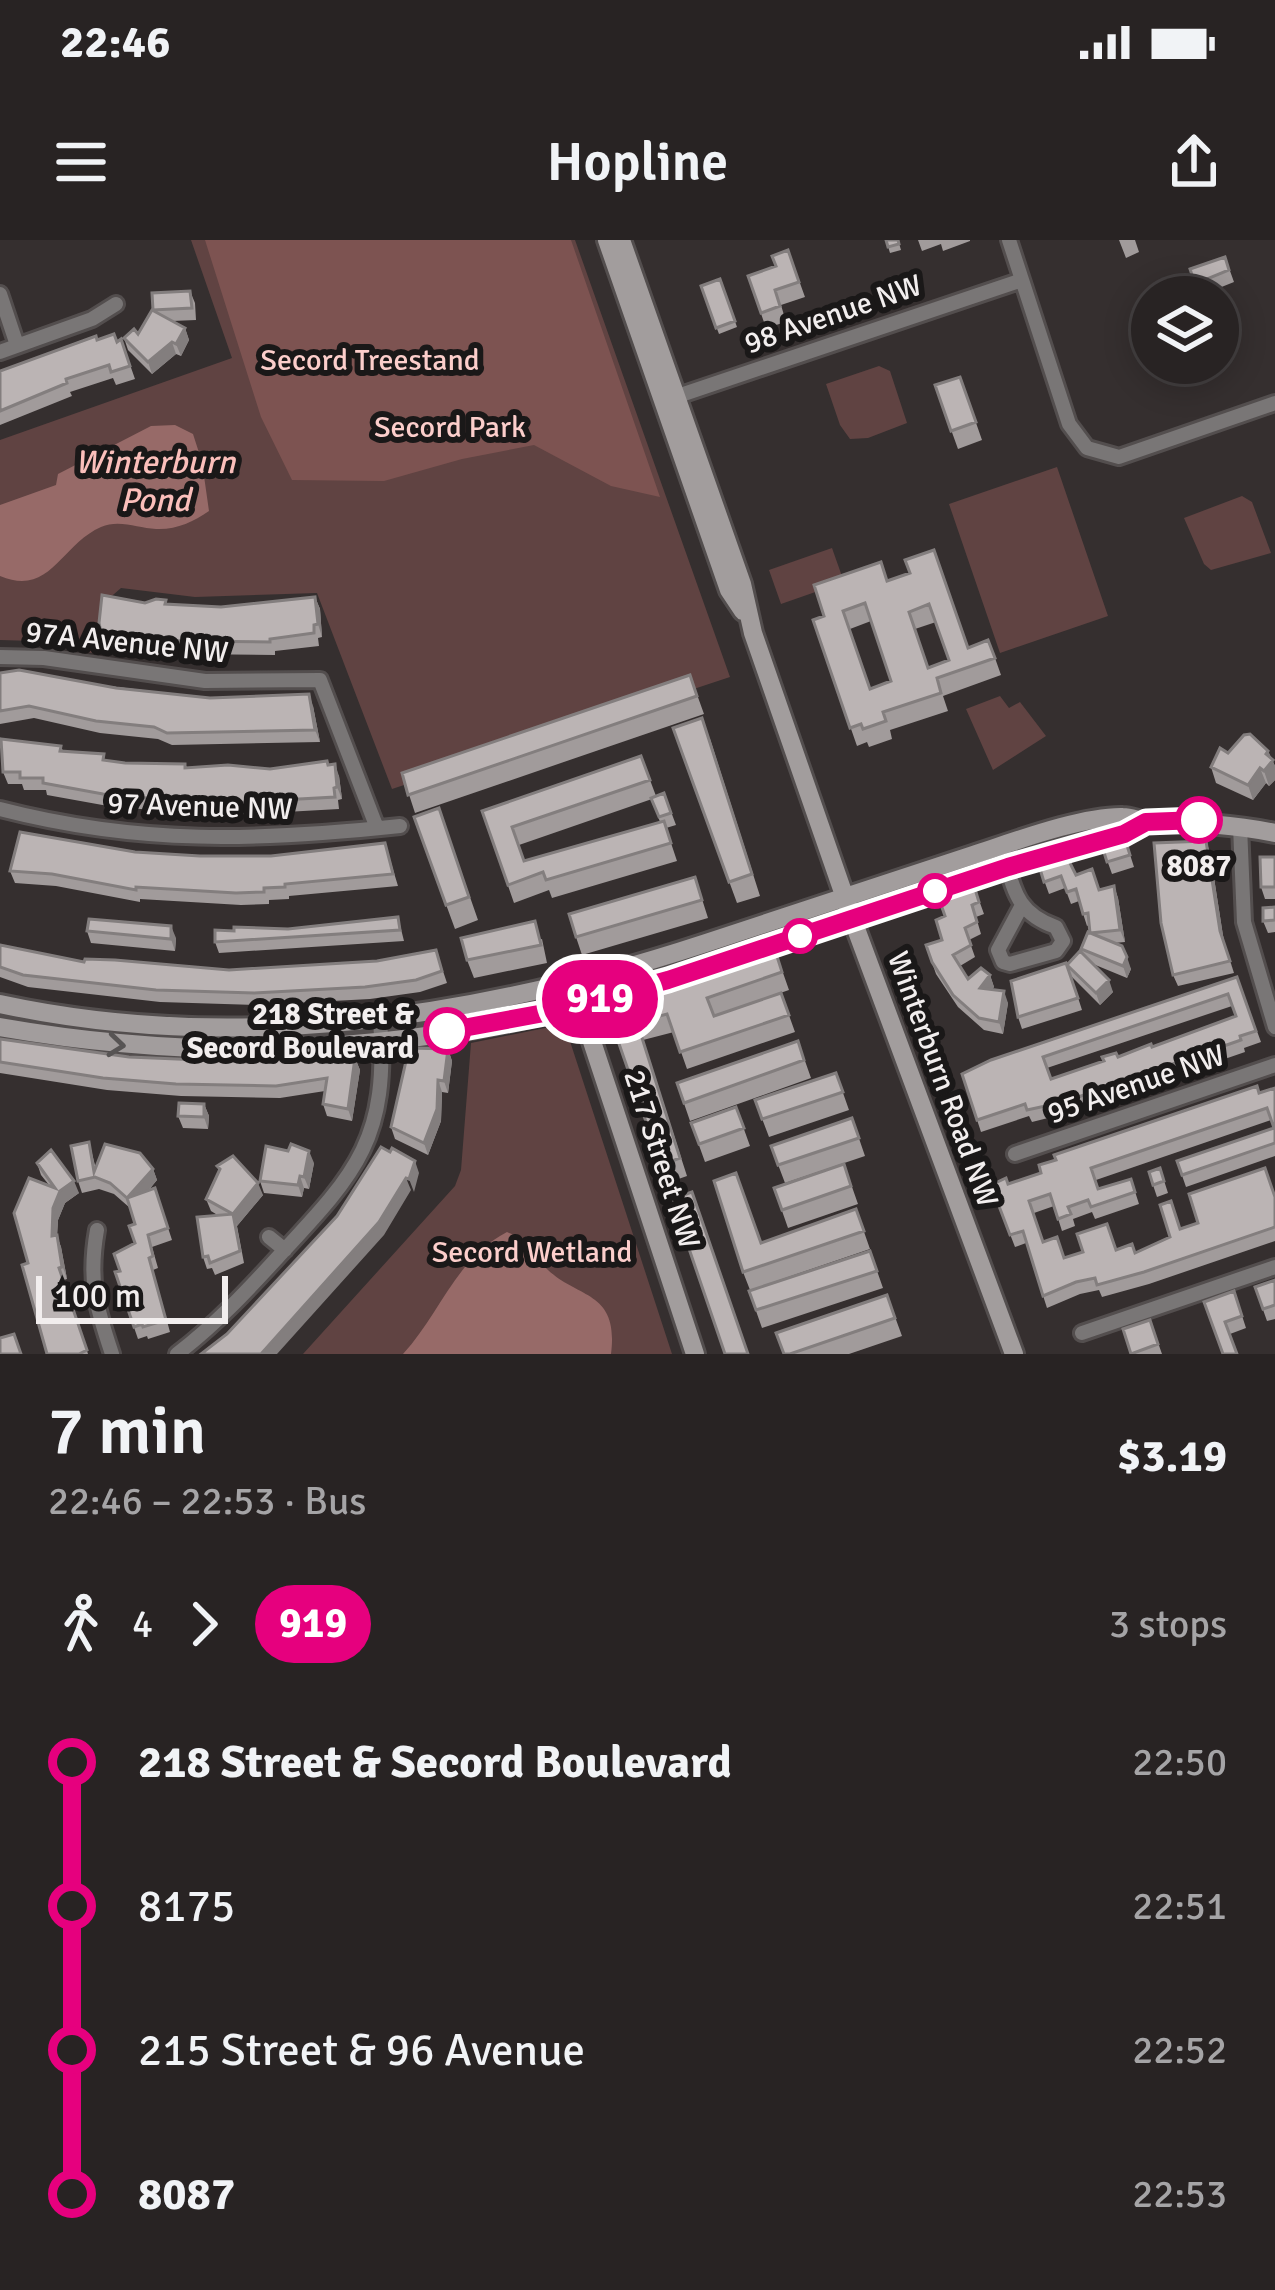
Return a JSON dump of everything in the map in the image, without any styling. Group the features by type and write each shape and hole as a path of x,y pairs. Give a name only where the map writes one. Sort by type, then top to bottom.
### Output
{"street":[{"name":"Winterburn Road NW","path":"607,240 742,584 749,620 844,896 1014,1354"},
{"name":"Winterburn Road NW","path":"621,240 670,398"},
{"path":"1009,240 1070,424 1087,448 1119,457 1275,403"},
{"name":"98 Avenue NW","path":"670,398 1022,280"},
{"path":"0,294 17,345"},
{"path":"0,352 92,319 116,304"},
{"name":"97A Avenue NW","path":"0,657 44,658 205,681 320,680 377,828"},
{"name":"97 Avenue NW","path":"0,809 70,827 146,836 293,837 400,826"},
{"path":"0,1004 109,1022 192,1027 279,1027 380,1019 573,983 1001,846 1108,819 1199,820 1275,833"},
{"path":"0,1027 74,1040 190,1051 289,1050 382,1041 579,1005 668,980 1008,867 1124,834 1146,822"},
{"path":"1240,826 1244,922 1275,1027"},
{"path":"1001,846 1021,907 1038,922 1056,927 1063,941 1056,951 1010,964 1003,962 998,950 1021,907"},
{"name":"217 Street NW","path":"573,983 695,1354"},
{"path":"177,1354 216,1324 342,1188 370,1138 382,1089 380,1019"},
{"name":"95 Avenue NW","path":"1015,1154 1275,1065"},
{"path":"97,1230 90,1275 112,1354"},
{"path":"269,1237 285,1250"},
{"path":"1082,1333 1275,1267"}],"green space":[{"name":"Secord Park","path":"191,240 575,240 730,677 392,789 317,593 195,597 121,588 106,601 97,654 34,641 0,640 0,440 232,358"},
{"name":"Secord Treestand","path":"205,240 571,240 660,497 611,486 534,445 384,481 292,480 261,417"},
{"path":"879,366 890,371 907,423 868,438 850,439 826,384"},
{"path":"1057,467 1108,616 1000,653 949,504"},
{"path":"1242,496 1252,502 1271,553 1211,570 1184,518"},
{"path":"832,548 844,582 781,604 769,570"},
{"path":"1000,696 1009,708 1020,702 1046,736 993,770 966,709"},
{"name":"Secord Wetland","path":"560,1025 566,1029 672,1354 303,1354 455,1186 461,1170 471,1043"}],"water":[{"name":"Winterburn Pond","path":"175,425 193,434 209,511 170,528 101,527 32,580 0,576 0,505 56,485 58,474 151,426"},
{"path":"507,1232 526,1244 548,1270 603,1307 612,1333 611,1354 403,1354 461,1271"}],"building":[{"path":"788,250 799,282 775,290 780,306 761,313 748,276 776,266 772,256"},
{"path":"1225,257 1229,270 1192,276 1190,269"},
{"path":"720,279 735,321 716,328 701,286"},
{"path":"190,291 192,308 153,310 152,293"},
{"path":"152,310 185,328 176,344 172,342 148,362 124,338 134,329 138,334"},
{"path":"114,334 117,342 121,339 130,366 111,372 109,365 66,379 67,383 0,411 0,371 96,336 97,340"},
{"path":"960,377 976,422 951,431 935,385"},
{"path":"934,550 968,648 988,640 995,658 937,678 941,693 883,712 886,721 850,728 813,620 824,616 814,585 881,562 887,581 910,573 905,560","holes":["865,603 891,681 870,689 843,611","929,604 949,660 928,668 909,612"]},
{"path":"102,595 145,603 156,599 166,600 165,604 221,607 315,597 318,624 314,633 270,642 181,641 101,632"},
{"path":"19,670 116,688 210,698 309,694 315,730 167,733 29,706 0,711 0,673"},
{"path":"690,675 697,696 408,795 402,773"},
{"path":"702,718 752,874 729,882 673,728"},
{"path":"1250,734 1273,760 1248,785 1211,767 1220,748 1228,753"},
{"path":"1,739 104,754 103,760 185,764 185,768 270,769 327,761 335,764 337,787 335,797 211,804 103,794 43,783 43,778 20,778 20,772 3,772"},
{"path":"641,756 650,780 512,827 524,861 664,821 671,843 546,880 543,872 508,885 482,811"},
{"path":"664,793 671,813 659,817 651,798"},
{"path":"439,808 469,897 446,905 414,817"},
{"path":"20,832 135,852 200,856 271,856 385,843 393,874 285,884 264,888 264,892 136,890 10,871"},
{"path":"1125,839 1130,855 1107,862 1102,846"},
{"path":"1206,841 1220,931 1230,961 1173,975 1161,923 1154,843"},
{"path":"1066,855 1076,875 1092,869 1099,890 1114,886 1120,930 1090,933 1088,913 1083,914 1076,889 1067,892 1061,876 1044,882 1040,869"},
{"path":"1260,857 1275,857 1275,887 1261,887"},
{"path":"695,877 702,900 576,937 569,914"},
{"path":"964,888 965,892 975,889 979,902 972,905 977,922 965,928 971,945 953,955 968,979 981,968 990,975 980,988 1004,991 999,1022 979,1018 953,995 926,945 942,940 936,920 945,916 938,896"},
{"path":"1275,907 1275,920 1263,921 1263,908"},
{"path":"398,917 400,930 215,942 215,930 234,931 234,927 288,929"},
{"path":"89,919 171,926 171,939 87,931"},
{"path":"535,921 541,945 467,960 461,938"},
{"path":"1088,932 1122,946 1127,957 1123,966 1081,949"},
{"path":"0,945 84,962 115,960 229,970 377,961 436,950 442,971 365,987 254,993 156,990 23,975 0,967"},
{"path":"775,950 782,972 707,998 714,1016 781,993 789,1015 680,1052 667,1014 637,1022 680,1158 661,1165 608,1012"},
{"path":"1080,951 1109,980 1096,993 1067,965"},
{"path":"1066,963 1078,998 1018,1017 1011,981"},
{"path":"1237,977 1256,1031 1064,1102 1027,1110 1025,1104 977,1120 962,1074","holes":["1228,994 1236,1016 1152,1047 1102,1057 1104,1061 1051,1079 1043,1057"]},
{"path":"0,1039 129,1057 249,1062 325,1055 355,1058 348,1109 323,1104 327,1078 276,1086 103,1078 0,1062"},
{"path":"798,1041 804,1060 684,1103 677,1083"},
{"path":"409,1048 448,1049 444,1081 438,1080 437,1109 424,1143 391,1127"},
{"path":"836,1073 843,1092 762,1119 755,1100"},
{"path":"1257,1086 1259,1093 1275,1088 1275,1143 1182,1175 1177,1161 1274,1128 1267,1108 1091,1168 1098,1189 1131,1179 1135,1192 1091,1207 1088,1200 1068,1207 1071,1214 1058,1219 1050,1194 1029,1201 1043,1242 1057,1237 1064,1258 1083,1252 1077,1234 1107,1224 1116,1250 1132,1244 1135,1253 1170,1237 1160,1205 1171,1201 1180,1229 1198,1223 1189,1194 1265,1168 1275,1197 1275,1227 1144,1272 1097,1285 1095,1278 1076,1282 1043,1296 1023,1231 1010,1235 991,1185 1041,1173 1039,1165 1056,1160 1054,1155"},
{"path":"179,1103 204,1104 204,1117 178,1116"},
{"path":"736,1107 744,1128 699,1144 691,1123"},
{"path":"852,1118 859,1138 778,1165 771,1146"},
{"path":"89,1142 94,1172 105,1144 140,1153 153,1169 127,1198 95,1177 78,1181 71,1146"},
{"path":"291,1144 309,1151 298,1185 260,1181 266,1146 288,1151"},
{"path":"381,1147 415,1161 409,1179 379,1222 261,1354 201,1354 227,1334 337,1216"},
{"path":"51,1150 74,1181 60,1191 53,1208 52,1236 57,1235 59,1268 87,1350 79,1354 47,1354 22,1265 28,1263 14,1213 29,1178 55,1188 37,1163"},
{"path":"233,1156 258,1183 233,1214 206,1199 220,1169 217,1166"},
{"path":"844,1164 851,1186 782,1210 774,1188"},
{"path":"1160,1168 1164,1181 1153,1185 1149,1172"},
{"path":"736,1173 761,1243 856,1209 864,1231 743,1272 714,1181"},
{"path":"155,1188 168,1228 148,1235 153,1256 149,1258 166,1320 134,1327 115,1272 120,1271 114,1254 135,1243 127,1198"},
{"path":"692,1192 748,1354 725,1354 672,1199"},
{"path":"233,1214 240,1251 210,1263 208,1256 203,1257 197,1217"},
{"path":"870,1251 877,1271 756,1310 749,1291"},
{"path":"1275,1280 1275,1305 1263,1309 1255,1287"},
{"path":"1234,1291 1242,1316 1225,1322 1237,1354 1223,1354 1204,1302"},
{"path":"887,1295 895,1318 784,1354 776,1333"},
{"path":"1150,1320 1158,1344 1131,1354 1123,1329"},
{"path":"14,1334 21,1354 0,1354 0,1338"}],"bus line":[{"name":"919","path":"447,1031 555,1011 668,980 1008,867 1124,834 1146,822 1199,820"}],"place":[{"name":"8087","path":"1199,820"},
{"name":"218 Street & Secord Boulevard","path":"447,1031"}]}
